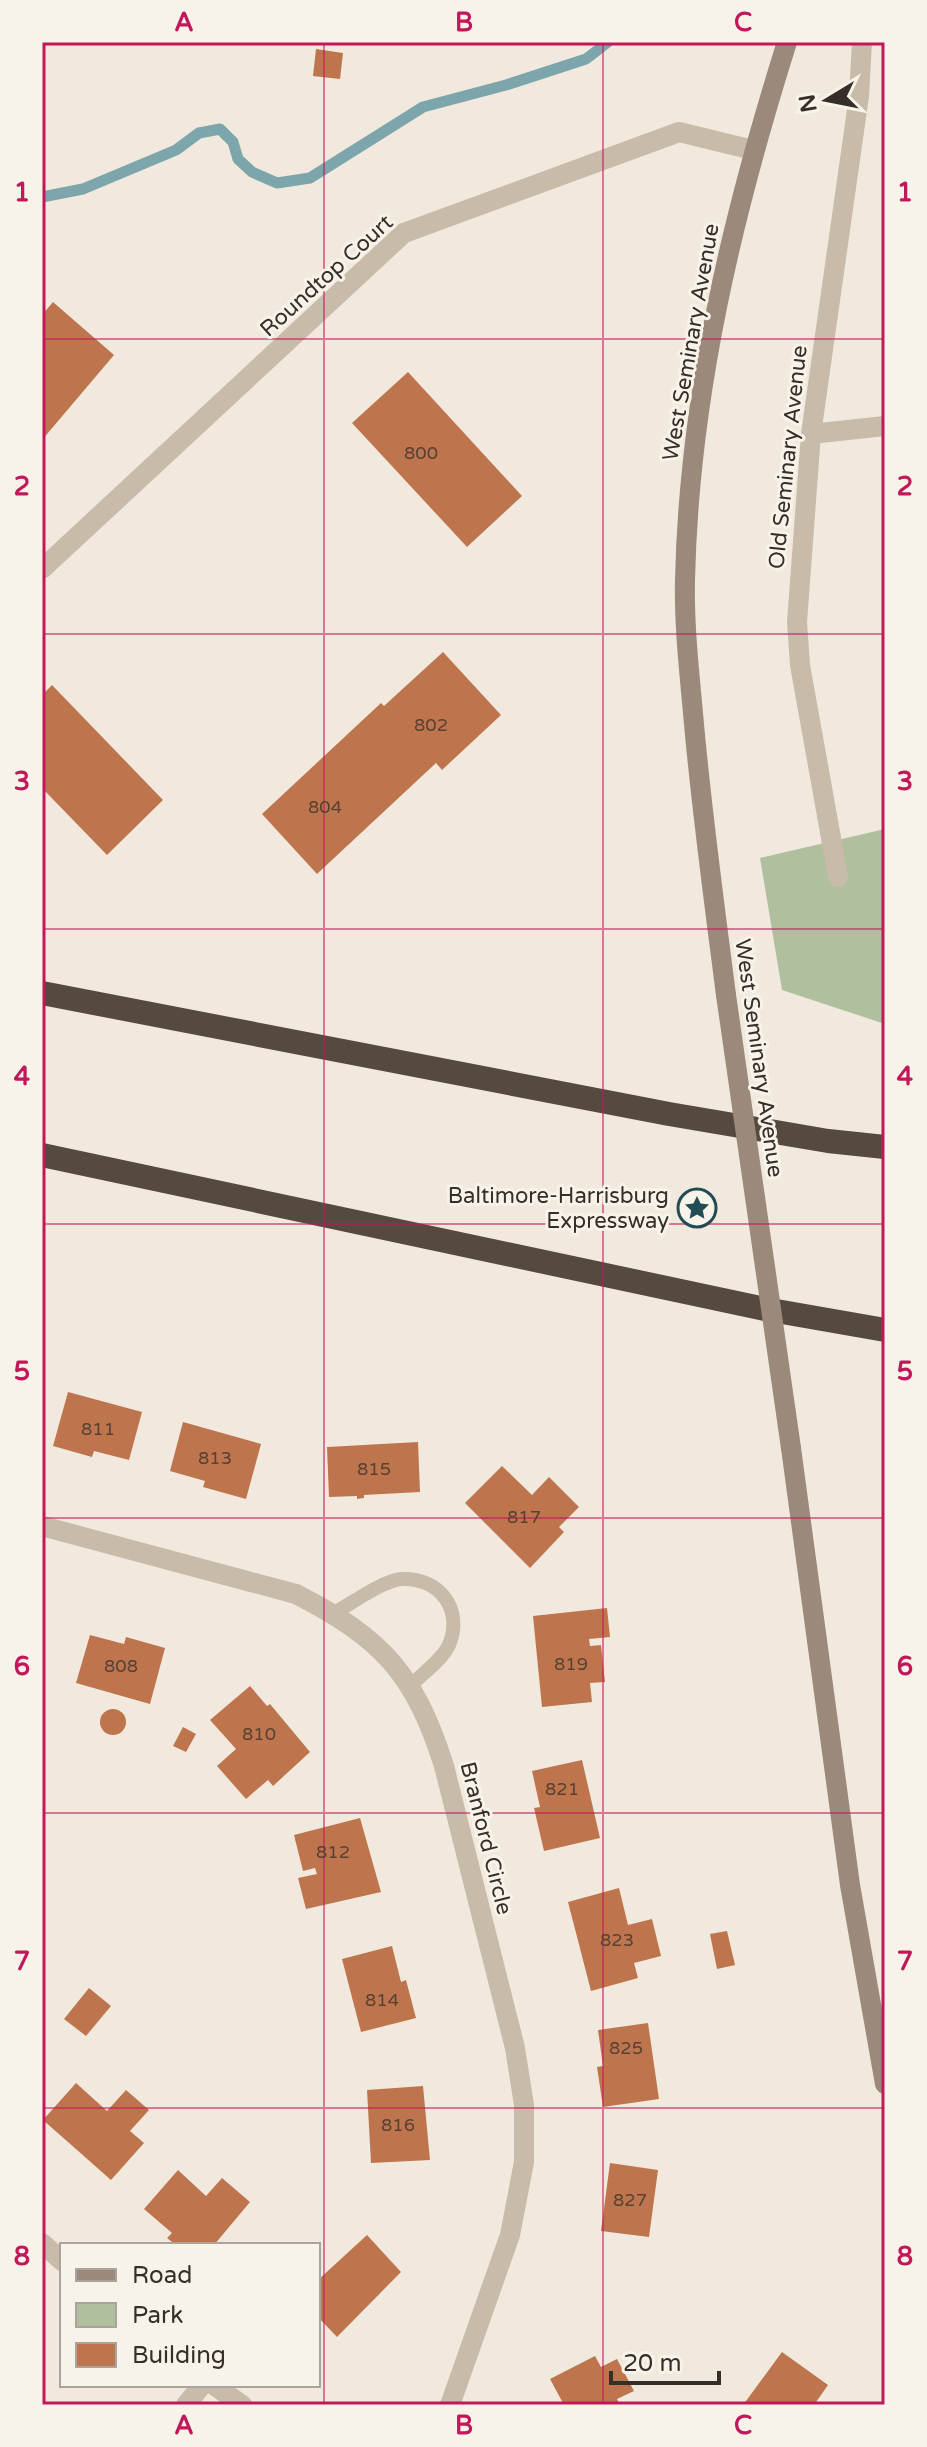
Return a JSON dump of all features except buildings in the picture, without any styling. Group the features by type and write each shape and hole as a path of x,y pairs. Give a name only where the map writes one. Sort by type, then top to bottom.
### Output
{"highway":[{"path":"42,993 669,1114 828,1141 885,1147"},
{"path":"42,1155 765,1309 885,1330"}],"main road":[{"name":"West Seminary Avenue","path":"787,42 753,150 731,242 698,411 689,496 685,584 696,749 726,995 850,1885 885,2084"}],"street":[{"name":"Old Seminary Avenue","path":"838,877 800,665 797,622 811,434 859,96 862,42"},
{"name":"Roundtop Court","path":"42,569 404,233 679,132 753,150"},
{"path":"811,434 885,426"},
{"name":"Branford Circle","path":"42,1526 296,1594 334,1613 390,1658 431,1724 515,2048 524,2105 524,2162 510,2235 450,2405"},
{"path":"42,2243 60,2259"},
{"path":"186,2405 200,2387"},
{"path":"217,2387 242,2405"}],"lane":[{"path":"334,1613 399,1579 421,1582 440,1590 452,1607 454,1627 448,1648 410,1686"}],"green space":[{"path":"885,829 885,1024 782,990 760,858"}],"waterway":[{"path":"42,197 83,189 176,150 199,133 220,129 233,142 238,159 252,172 277,183 310,178 423,107 586,59 608,42"}],"place":[{"name":"Baltimore-Harrisburg Expressway","path":"697,1208"}]}
